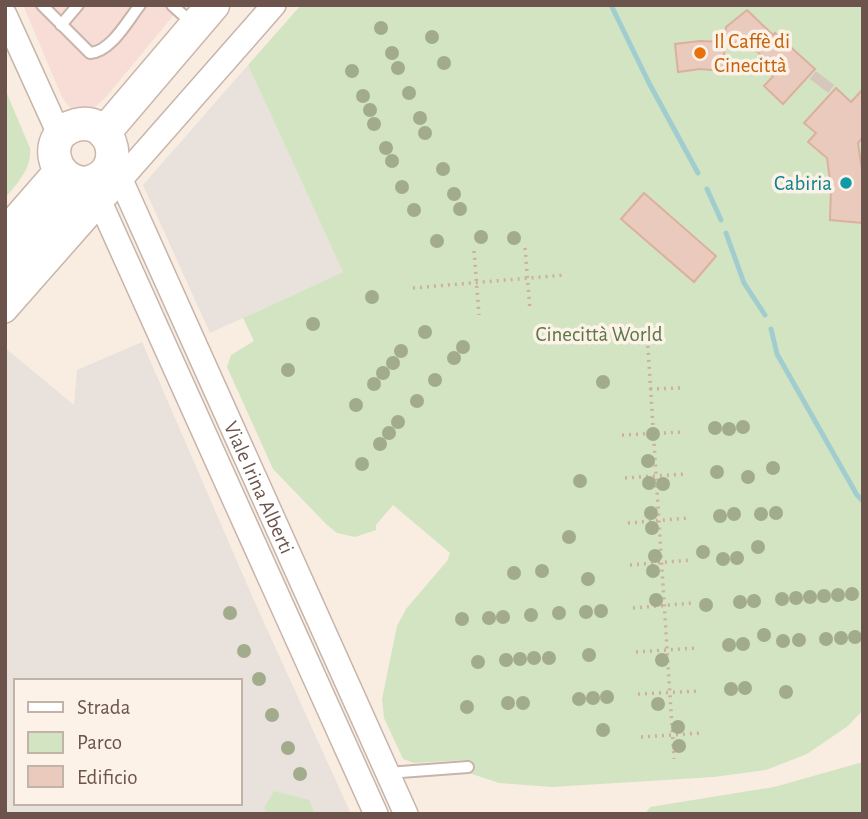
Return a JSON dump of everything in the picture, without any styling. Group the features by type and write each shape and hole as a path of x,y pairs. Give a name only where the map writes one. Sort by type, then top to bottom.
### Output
{"street":[{"path":"5,312 17,253 274,5"},
{"path":"5,15 60,136"},
{"path":"96,174 204,16"},
{"path":"86,124 96,127 96,174 54,154 60,136 67,129 86,124"},
{"name":"Viale Irina Alberti","path":"96,174 406,814"},
{"name":"Viale Irina Alberti","path":"96,174 376,814"}],"lane":[{"path":"42,5 90,52 97,52 112,40 140,5"},
{"path":"61,25 78,5"},
{"path":"172,5 204,16"},
{"path":"387,773 468,767"}],"path":[{"path":"525,248 530,310"},
{"path":"474,251 479,315"},
{"path":"413,288 565,275"},
{"path":"647,332 674,759"},
{"path":"650,389 680,388"},
{"path":"622,435 683,432"},
{"path":"625,478 685,474"},
{"path":"628,523 688,518"},
{"path":"630,565 691,559"},
{"path":"633,608 694,603"},
{"path":"636,652 696,648"},
{"path":"638,694 699,691"},
{"path":"640,737 701,733"}],"shaded area":[{"path":"23,5 182,5 106,97 86,111 69,107 62,97"},
{"path":"248,65 343,272 210,333 143,185"},
{"path":"142,342 256,605 351,814 5,814 5,348 74,405 77,370"}],"green space":[{"name":"Cinecittà World","path":"301,5 863,5 863,710 848,726 807,754 766,770 714,777 552,787 499,783 469,773 466,760 414,763 403,759 384,718 382,699 397,626 406,609 447,561 450,553 393,505 376,525 376,530 355,537 337,533 327,525 273,469 227,367 231,355 254,341 243,318 343,272 248,65"},
{"path":"5,89 30,148 30,155 23,175 5,198"},
{"path":"863,762 863,814 645,814 650,807 774,787"},
{"path":"274,791 309,800 315,814 267,814 264,808"}],"building":[{"path":"747,10 815,69 783,104 764,86 778,71 748,43 725,42 726,27"},
{"name":"Il Caffè di Cinecittà","path":"725,42 723,71 700,69 678,72 675,44"},
{"path":"836,88 851,102 863,89 863,137 858,143 863,177 862,223 830,220 831,188 827,158 808,142 816,133 804,123"},
{"path":"644,193 716,256 694,282 621,219"}],"waterway":[{"path":"611,5 649,83 698,173"},
{"path":"707,189 721,220"},
{"path":"726,233 744,283 765,315"},
{"path":"771,329 777,354 857,495 863,501"}],"tunnel":[{"path":"819,86 825,78"}],"place":[{"name":"Il Caffè di Cinecittà","path":"700,53"},
{"name":"Cabiria","path":"846,183"}]}
